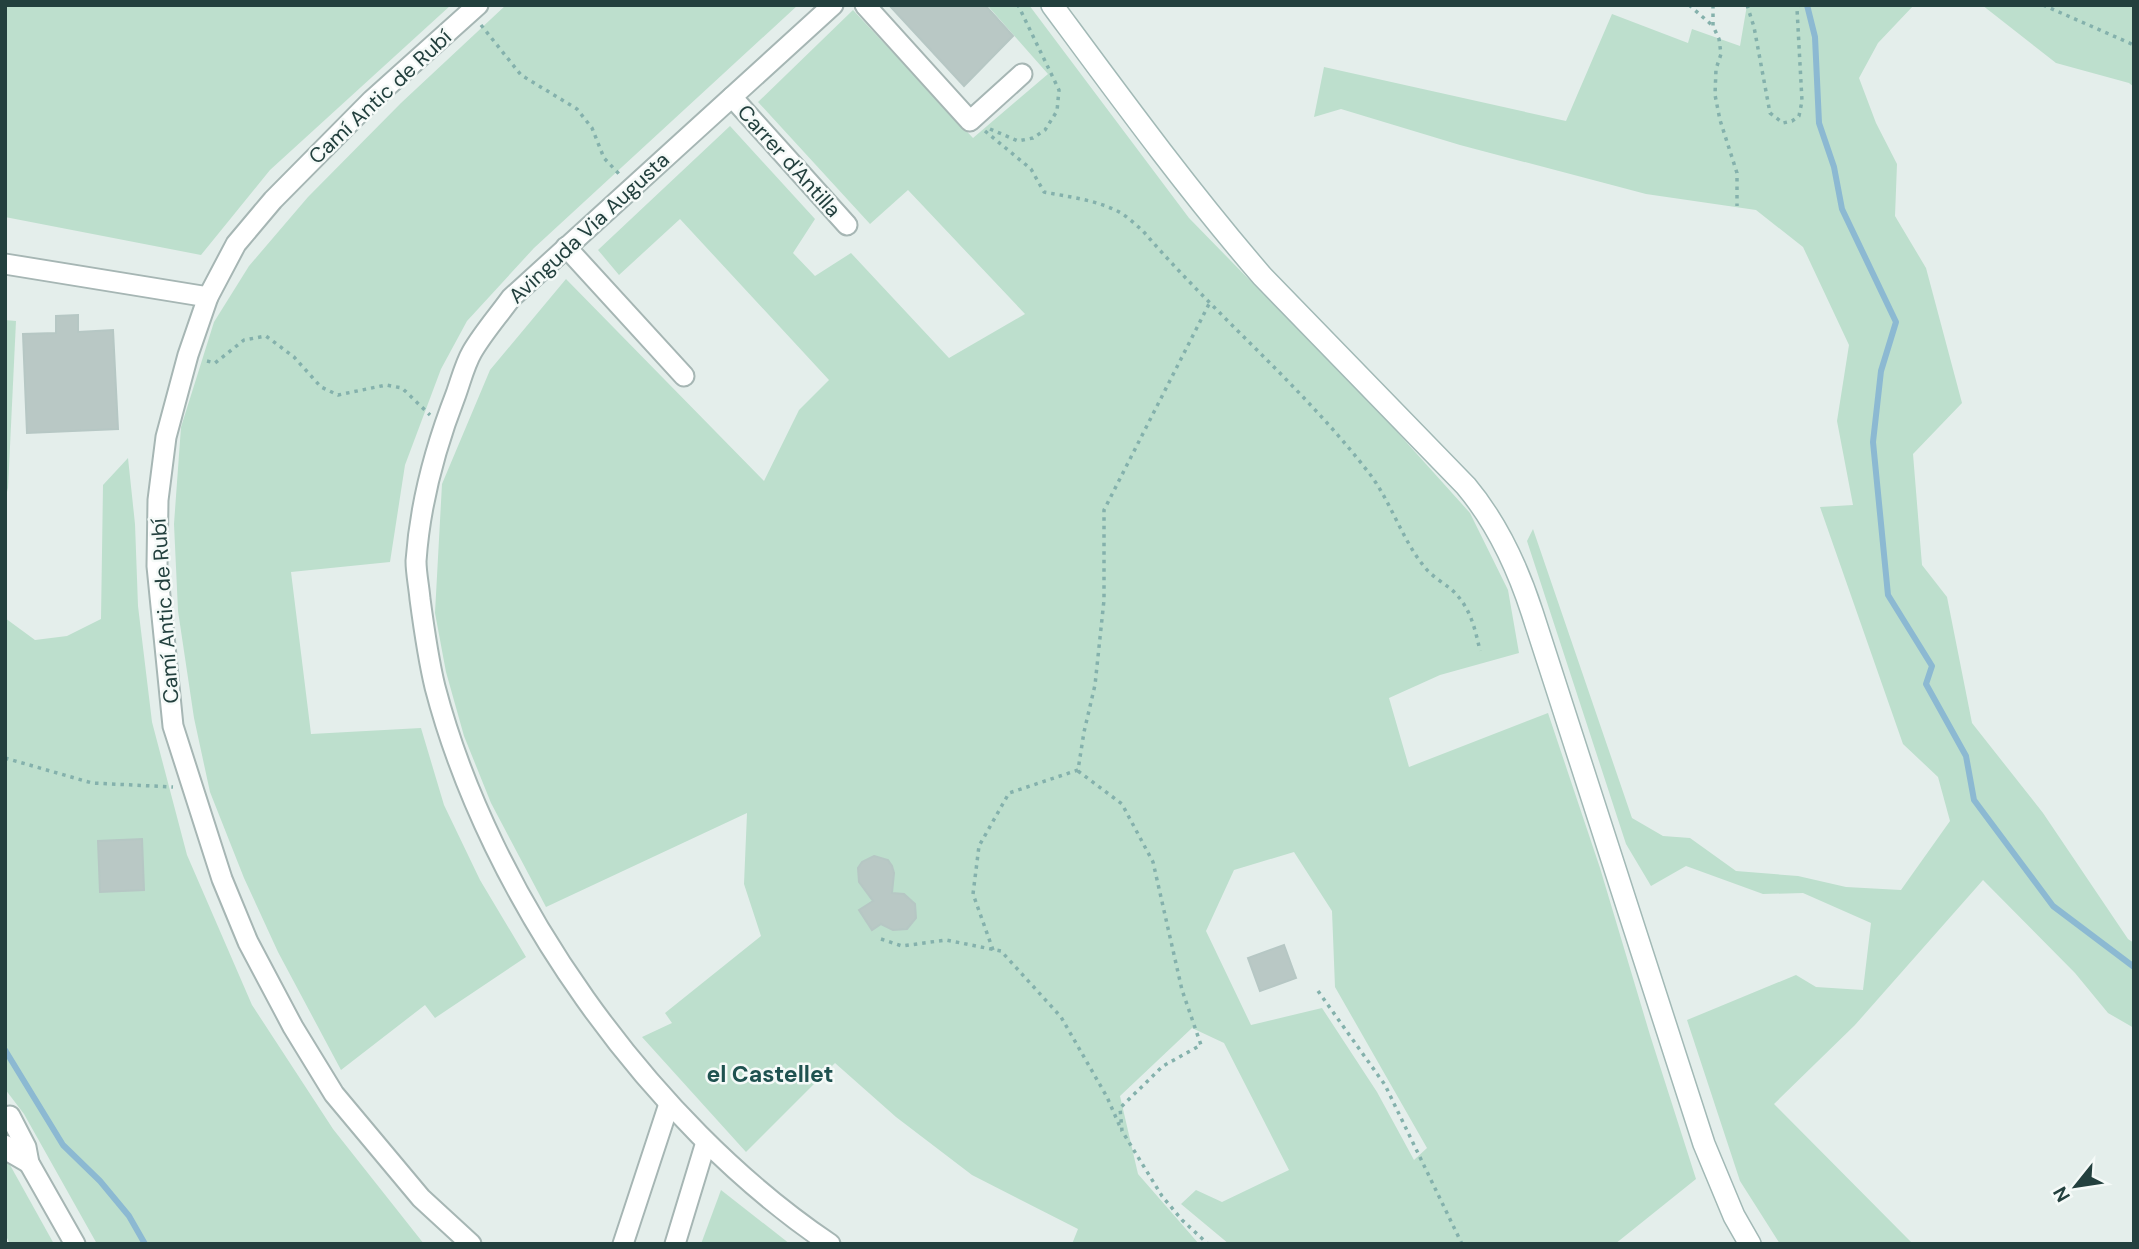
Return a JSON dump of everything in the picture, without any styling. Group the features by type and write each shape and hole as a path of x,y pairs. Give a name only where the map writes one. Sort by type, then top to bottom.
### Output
{"main road":[{"path":"1052,5 1169,163 1240,251 1466,486 1501,537 1532,612 1704,1144 1730,1207 1750,1244"}],"street":[{"name":"Avinguda Via Augusta","path":"830,1244 803,1226 706,1142 669,1104 606,1026 547,941 476,806 446,727 426,651 416,563 425,492 443,427 471,354 511,298 833,5"},
{"path":"865,5 970,121 1022,74"},
{"name":"Camí Antic de Rubí","path":"471,1244 421,1198 334,1094 293,1027 248,943 222,879 173,726 157,566 158,500 166,437 188,355 208,297 236,244 273,200 372,100 474,9"},
{"name":"Carrer d'Antilla","path":"733,97 846,225"},
{"path":"566,247 684,376"},
{"path":"5,264 208,297"},
{"path":"623,1244 669,1104"},
{"path":"7,1115 26,1147 29,1163 75,1244"},
{"path":"675,1244 706,1142"},
{"path":"5,1145 10,1152 29,1163"}],"path":[{"path":"970,121 1018,141 1033,138 1045,130 1057,111 1059,90 1018,5"},
{"path":"1689,5 1713,26 1719,38 1721,54 1716,69 1715,95 1737,173 1737,206"},
{"path":"1713,5 1713,26"},
{"path":"1746,5 1754,27 1770,113 1783,123 1799,116 1802,101 1797,9 1799,5"},
{"path":"2043,5 2134,45"},
{"path":"474,9 521,75 577,109 592,128 604,158 631,188"},
{"path":"970,121 996,138 1031,169 1044,192 1082,199 1122,214 1143,231 1209,304 1297,389 1371,475 1423,566 1463,602 1473,619 1480,651"},
{"path":"1078,770 1095,685 1104,600 1104,510 1209,304"},
{"path":"188,355 215,363 244,340 266,336 294,357 321,387 338,394 386,385 402,388 443,427"},
{"path":"5,758 92,783 192,788"},
{"path":"993,950 973,894 979,846 1009,793 1078,770"},
{"path":"1078,770 1122,804 1153,862 1182,990 1201,1045 1163,1066 1120,1108 1122,1131"},
{"path":"881,939 902,946 946,940 1001,951 1061,1017 1107,1097 1122,1131 1162,1196 1182,1220 1208,1244"},
{"path":"1318,991 1385,1085 1462,1244"}],"green space":[{"path":"5,5 451,5 270,170 201,255 5,217"},
{"path":"506,5 798,5 534,248 467,321 441,369 405,465 390,562 291,572 311,734 421,728 444,805 480,880 526,957 435,1018 425,1005 341,1070 278,952 244,878 210,792 194,718 178,611 174,524 181,427 214,322 249,266 308,197 401,103"},
{"path":"987,5 1029,5 1189,218 1390,424 1470,513 1508,590 1519,653 1440,675 1389,698 1409,767 1548,713 1600,868 1696,1179 1615,1244 1229,1244 1181,1204 1196,1190 1222,1202 1289,1170 1224,1043 1192,1028 1120,1096 1138,1174 1199,1244 1072,1244 1078,1229 972,1175 896,1117 835,1063 746,1152 642,1037 672,1023 665,1013 761,936 744,884 747,813 546,907 491,803 464,736 446,672 435,613 442,484 490,370 566,279 764,481 799,410 829,380 680,219 619,275 598,250 730,126 815,219 793,253 815,276 851,253 949,358 1025,314 908,190 870,224 758,102 853,10 973,138 1048,74","holes":["1294,852 1332,911 1335,987 1427,1148 1414,1160 1377,1092 1322,1008 1251,1025 1206,931 1234,870"]},
{"path":"1747,5 1914,5 1878,43 1859,78 1876,123 1897,164 1895,216 1926,268 1962,403 1913,454 1922,565 1947,597 1972,723 2043,813 2128,939 2134,943 2134,1028 2108,1013 2075,973 1983,880 1855,1025 1774,1104 1913,1244 1780,1244 1740,1181 1687,1020 1796,975 1816,987 1863,990 1871,923 1803,893 1763,894 1686,866 1651,886 1626,844 1527,541 1533,529 1632,818 1663,836 1690,838 1736,871 1798,876 1846,887 1901,890 1950,821 1938,777 1903,744 1820,507 1853,505 1837,421 1849,345 1803,247 1756,210 1646,194 1460,145 1341,109 1314,117 1324,67 1566,121 1612,14 1688,43 1692,29 1740,46"},
{"path":"1982,5 2134,5 2134,87 2129,83 2056,63"},
{"path":"5,320 16,321 8,488 5,500"},
{"path":"128,458 135,524 138,606 152,722 187,855 252,1005 333,1129 424,1244 97,1244 24,1114 5,1089 5,618 35,640 67,636 101,619 103,485"},
{"path":"5,1156 54,1244 10,1244 5,1234"},
{"path":"721,1190 790,1244 701,1244"}],"building":[{"path":"889,5 985,5 1013,36 964,86"},
{"path":"78,315 78,332 113,330 118,429 27,433 23,334 56,333 56,316"},
{"path":"142,839 144,890 100,892 98,841"},
{"path":"874,856 888,860 892,866 892,893 904,894 915,904 916,918 907,929 893,930 881,924 872,930 859,910 873,901 859,882 858,868 862,862"},
{"path":"1284,945 1296,978 1260,991 1248,958"}],"waterway":[{"path":"1807,5 1815,37 1819,123 1834,167 1842,209 1896,322 1881,371 1873,442 1888,595 1932,666 1926,684 1966,756 1974,800 2053,906 2134,967"},
{"path":"5,1050 63,1145 100,1181 129,1216 145,1244"}],"district":[{"name":"el Castellet","path":"770,1074"}]}
